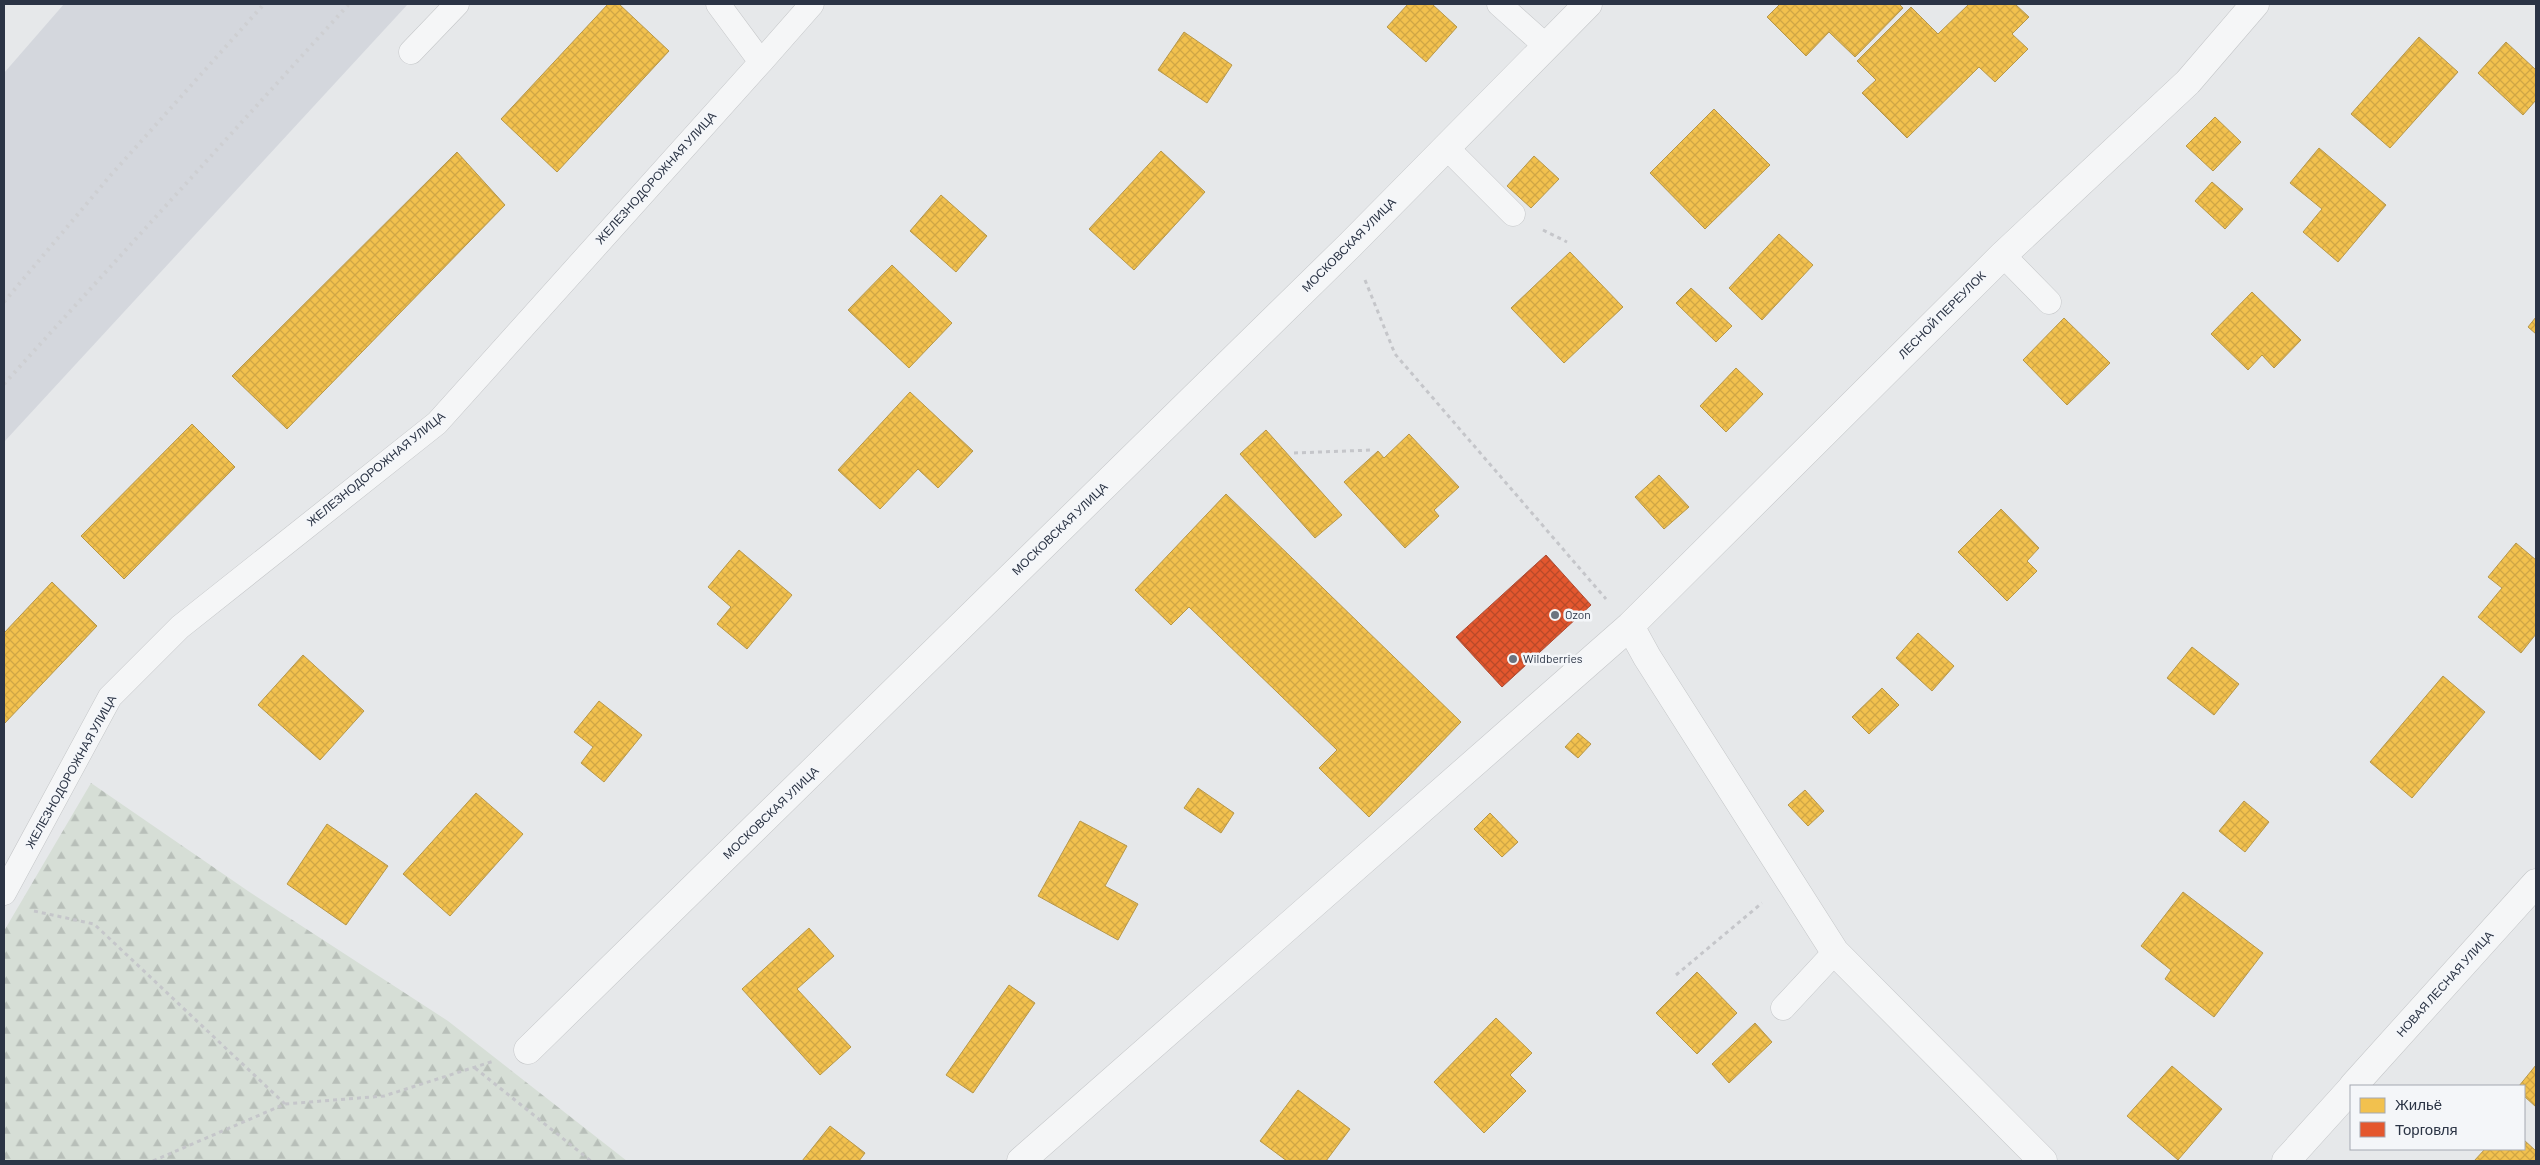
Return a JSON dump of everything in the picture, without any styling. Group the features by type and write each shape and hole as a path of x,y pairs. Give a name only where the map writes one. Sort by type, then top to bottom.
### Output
{"street":[{"name":"МОСКОВСКАЯ УЛИЦА","path":"528,1050 1350,245 1588,4"},
{"name":"ЛЕСНОЙ ПЕРЕУЛОК","path":"1021,1161 1630,626 2003,255 2188,82 2255,4"},
{"path":"1630,626 1647,657 1835,952 2043,1161"},
{"name":"НОВАЯ ЛЕСНАЯ УЛИЦА","path":"2354,1085 2536,882"},
{"name":"НОВАЯ ЛЕСНАЯ УЛИЦА","path":"2286,1161 2350,1089"}],"lane":[{"path":"411,52 457,4"},
{"path":"718,4 761,62"},
{"name":"ЖЕЛЕЗНОДОРОЖНАЯ УЛИЦА","path":"4,893 110,697 180,627 437,423 812,4"},
{"path":"1500,4 1546,46"},
{"path":"1447,148 1513,214"},
{"path":"2003,255 2049,302"},
{"path":"1784,1008 1835,952"}],"path":[{"path":"1350,245 1395,354 1630,626"},
{"path":"1294,453 1372,450"},
{"path":"1676,975 1789,880"},
{"path":"31,910 94,924 285,1104"},
{"path":"153,1161 285,1104 384,1096 528,1050"},
{"path":"475,1067 591,1161"}],"shaded area":[{"path":"64,4 408,4 4,442 4,73"}],"green space":[{"path":"91,783 248,891 448,1021 627,1161 4,1161 4,931"}],"building: Жильё":[{"path":"608,4 619,4 669,51 557,172 501,119"},
{"path":"1408,4 1432,4 1457,27 1426,62 1387,27"},
{"path":"1780,4 1899,4 1903,8 1855,57 1829,32 1806,56 1767,17"},
{"path":"1969,4 2015,4 2029,17 2012,34 2028,49 1995,82 1979,67 1907,138 1862,93 1876,80 1857,61 1911,7 1938,34"},
{"path":"1184,32 1232,65 1207,103 1158,70"},
{"path":"2419,37 2458,72 2390,148 2351,114"},
{"path":"2506,42 2536,70 2536,100 2523,115 2478,73"},
{"path":"1714,109 1770,165 1705,229 1650,173"},
{"path":"2215,117 2241,142 2213,171 2186,146"},
{"path":"2319,148 2386,205 2338,262 2303,232 2322,209 2290,183"},
{"path":"1161,151 1205,192 1134,270 1089,229"},
{"path":"457,152 505,205 287,429 232,376"},
{"path":"1534,156 1559,179 1531,208 1507,186"},
{"path":"2212,182 2243,209 2225,229 2195,201"},
{"path":"941,195 987,236 956,272 910,231"},
{"path":"1779,234 1813,265 1762,320 1729,288"},
{"path":"1570,252 1623,307 1564,363 1511,308"},
{"path":"892,265 952,323 909,368 848,310"},
{"path":"1691,288 1732,326 1716,342 1676,303"},
{"path":"2252,292 2301,340 2274,368 2262,355 2248,370 2211,334"},
{"path":"2536,317 2536,334 2528,327"},
{"path":"2064,318 2110,363 2067,405 2023,360"},
{"path":"1736,368 1763,394 1726,432 1700,406"},
{"path":"910,392 973,451 938,488 918,469 880,509 838,470"},
{"path":"192,424 235,467 124,579 81,536"},
{"path":"1266,430 1342,515 1315,538 1240,454"},
{"path":"1409,434 1459,487 1434,510 1439,516 1405,548 1344,482 1378,451 1384,458"},
{"path":"1659,475 1689,507 1664,529 1635,497"},
{"path":"1226,494 1461,722 1369,817 1319,768 1337,750 1189,607 1171,625 1135,590"},
{"path":"2001,509 2039,548 2027,561 2037,571 2007,601 1958,552"},
{"path":"2516,543 2536,560 2536,634 2521,653 2478,617 2502,588 2488,577"},
{"path":"739,550 792,595 747,649 717,624 731,607 708,587"},
{"path":"52,582 97,626 4,724 4,633"},
{"path":"1918,633 1954,666 1932,691 1896,658"},
{"path":"2192,647 2239,684 2214,715 2167,678"},
{"path":"303,655 364,711 320,760 258,705"},
{"path":"2443,676 2485,712 2412,798 2370,762"},
{"path":"1882,688 1899,705 1869,734 1852,717"},
{"path":"599,701 642,735 604,782 581,763 593,747 574,732"},
{"path":"1578,733 1591,744 1578,758 1565,747"},
{"path":"1198,788 1234,813 1221,833 1184,808"},
{"path":"1805,790 1824,811 1808,826 1788,805"},
{"path":"476,793 523,834 450,916 403,874"},
{"path":"2244,801 2269,822 2245,852 2219,831"},
{"path":"1490,813 1518,842 1502,857 1474,829"},
{"path":"1080,821 1127,846 1105,886 1138,904 1118,940 1038,896"},
{"path":"327,824 388,866 346,925 287,884"},
{"path":"2183,892 2263,953 2214,1017 2165,979 2171,970 2141,946"},
{"path":"809,928 834,956 797,989 851,1047 820,1075 742,989"},
{"path":"1697,972 1737,1013 1697,1054 1656,1013"},
{"path":"1009,985 1035,1003 973,1093 946,1075"},
{"path":"1496,1018 1532,1053 1510,1075 1526,1091 1484,1133 1434,1082"},
{"path":"1755,1023 1772,1042 1729,1083 1712,1064"},
{"path":"2536,1065 2536,1107 2525,1097 2525,1085 2520,1085"},
{"path":"2172,1066 2222,1109 2178,1160 2127,1116"},
{"path":"1298,1090 1350,1129 1326,1161 1287,1161 1260,1141"},
{"path":"830,1126 865,1153 859,1161 802,1161"},
{"path":"2525,1141 2536,1151 2536,1161 2474,1161 2484,1150 2525,1150"}],"building: Торговля":[{"path":"1546,555 1591,605 1502,687 1456,637"}],"railway":[{"path":"4,302 110,176 264,4"},
{"path":"4,384 349,4"}],"place":[{"name":"Ozon","path":"1555,615"},
{"name":"Wildberries","path":"1513,659"}]}
